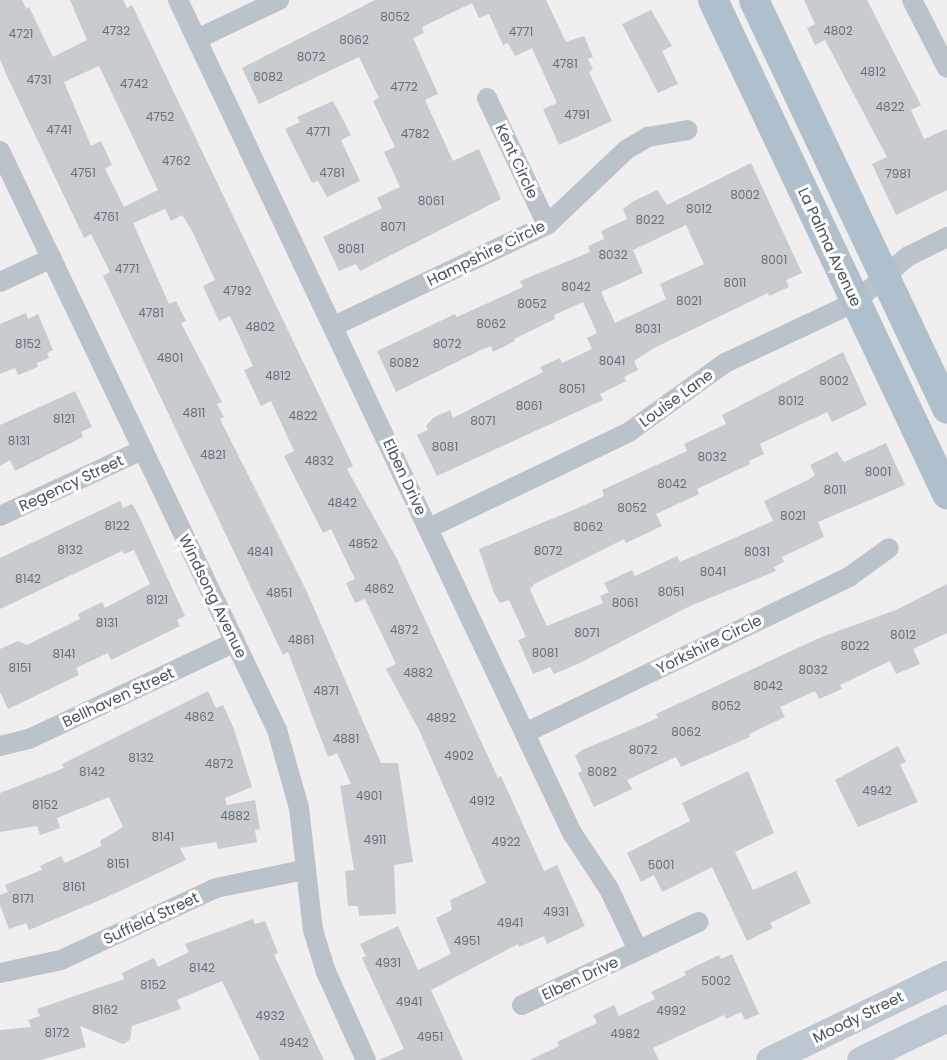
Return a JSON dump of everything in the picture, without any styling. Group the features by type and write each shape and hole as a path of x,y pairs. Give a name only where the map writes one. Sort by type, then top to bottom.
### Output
{"main road":[{"name":"La Palma Avenue","path":"713,0 947,494"},
{"path":"754,0 947,409"},
{"name":"Moody Street","path":"769,1060 947,974"},
{"path":"860,1060 947,1018"}],"street":[{"name":"Elben Drive","path":"178,0 572,833 609,889 638,950"},
{"path":"197,39 279,0"},
{"path":"917,1 947,68"},
{"name":"Kent Circle","path":"488,98 547,225"},
{"name":"Hampshire Circle","path":"334,326 547,225 626,150 648,137 687,130"},
{"name":"Windsong Avenue","path":"0,151 277,730 290,768 299,808 304,870 313,930 326,972 366,1060"},
{"name":"Louise Lane","path":"429,528 629,432 725,363 855,302 908,257 947,237"},
{"path":"0,282 51,258"},
{"name":"Regency Street","path":"0,516 142,450"},
{"name":"Yorkshire Circle","path":"525,733 849,577 889,548"},
{"name":"Bellhaven Street","path":"0,746 29,739 235,642"},
{"name":"Suffield Street","path":"0,973 61,960 216,888 304,870"},
{"name":"Elben Drive","path":"522,1005 698,922"}],"building":[{"path":"0,0 22,0 26,9 29,7 53,57 87,40 70,0 123,0 127,8 132,5 353,466 347,469 397,559 498,778 501,776 544,871 557,865 585,926 547,944 544,936 519,947 518,944 431,990 463,1060 379,1060 404,1049 362,958 366,956 360,944 398,926 418,970 451,954 436,918 452,910 450,900 486,883 419,730 386,669 396,664 365,599 355,603 346,583 355,579 331,529 323,533 284,456 294,451 271,401 261,406 244,370 253,366 230,316 219,321 203,286 215,280 191,229 182,215 171,221 165,209 133,223 169,304 176,301 186,321 181,323 222,402 217,404 224,417 220,419 307,592 381,763 398,763 413,862 394,865 396,914 359,916 358,906 348,906 345,871 354,870 340,786 351,784 337,753 328,757 288,652 283,655 103,276 110,272 91,234 84,238 0,59","holes":["99,66 158,190 124,207 105,169 112,165 101,141 91,146 64,82"]},
{"path":"375,0 546,0 566,42 584,36 593,57 588,59 593,69 589,72 612,121 559,145 543,109 557,103 532,48 515,56 508,43 503,45 489,14 479,18 472,3 422,27 424,33 413,38 438,94 425,100 453,161 479,149 501,199 360,271 356,264 339,271 323,237 382,208 377,198 400,187 384,152 395,147 373,101 379,98 359,57 259,104 242,68"},
{"path":"804,0 867,0 921,105 911,110 924,139 947,129 947,190 896,215 872,164 887,157 825,40 815,45 807,28 815,24"},
{"path":"651,10 672,46 662,51 678,84 658,93 622,24"},
{"path":"333,101 351,135 341,140 360,181 327,197 318,181 312,183 285,129 300,122 297,117"},
{"path":"751,163 802,273 786,280 789,287 769,296 768,293 654,348 634,361 638,370 624,377 626,381 600,394 603,400 437,476 417,435 428,430 426,426 433,418 450,410 453,418 543,372 540,367 560,358 562,363 592,349 587,338 597,333 583,302 554,315 555,319 493,352 491,346 481,350 396,392 377,351 455,314 457,317 523,287 520,281 590,252 588,246 604,239 601,231 627,219 623,209 632,202 657,190 667,205","holes":["686,225 704,264 660,284 666,299 615,323 601,292 643,273 633,250"]},
{"path":"26,313 28,319 38,314 53,350 47,353 49,358 37,363 38,367 18,375 15,368 0,374 0,324"},
{"path":"843,352 867,405 832,422 827,412 760,444 764,454 749,461 750,464 697,489 699,494 656,514 662,526 626,543 624,539 534,584 530,590 547,626 603,603 600,596 609,592 604,583 632,570 635,576 677,556 680,562 773,521 764,501 808,480 815,475 810,465 837,452 844,462 886,443 905,485 818,522 824,537 782,557 784,562 774,567 776,571 690,606 580,663 554,674 550,667 533,674 518,640 526,637 509,600 500,603 494,593 479,549 604,496 602,490 687,451 684,444 726,424 722,415"},
{"path":"75,391 92,427 81,432 83,437 15,471 10,460 0,466 0,425"},
{"path":"120,501 123,508 132,504 137,512 185,616 177,620 180,626 111,660 108,653 76,668 79,675 8,709 0,692 0,649 18,641 27,645 80,619 78,614 102,602 105,608 150,584 134,550 124,554 122,551 0,609 0,558"},
{"path":"947,584 947,633 913,649 920,664 896,674 890,661 840,685 842,689 819,699 815,691 780,707 785,717 749,734 750,737 681,767 676,757 627,780 632,789 594,807 578,773 582,771 575,756 582,750 658,718 656,714 819,638 896,610"},
{"path":"208,691 216,708 223,705 234,729 252,787 225,798 227,805 255,800 260,829 255,830 257,842 218,849 216,842 180,848 186,860 29,930 26,923 9,929 0,905 0,895 8,892 5,885 42,870 40,866 61,856 65,863 101,846 100,841 123,827 109,797 57,818 60,828 40,835 37,826 0,832 0,793 64,768 62,764"},
{"path":"898,746 906,762 900,765 918,802 858,827 835,780"},
{"path":"748,771 774,833 735,852 753,890 796,871 811,903 770,923 773,928 747,941 712,867 662,892 654,875 641,882 627,853 690,821 682,803"},
{"path":"253,919 255,924 265,921 278,953 274,955 324,1060 260,1060 222,981 177,1000 181,1009 132,1026 130,1040 123,1044 80,1026 86,1047 41,1060 0,1060 0,1030 31,1027 28,1020 40,1016 37,1009 124,979 122,973 154,958 158,967 189,952 185,944"},
{"path":"732,954 759,1014 745,1020 741,1012 726,1019 724,1015 653,1048 659,1060 530,1060 559,1046 557,1042 597,1023 593,1015 614,1005 619,1016 655,999 651,992 686,975 684,972 719,955 721,959"}]}
